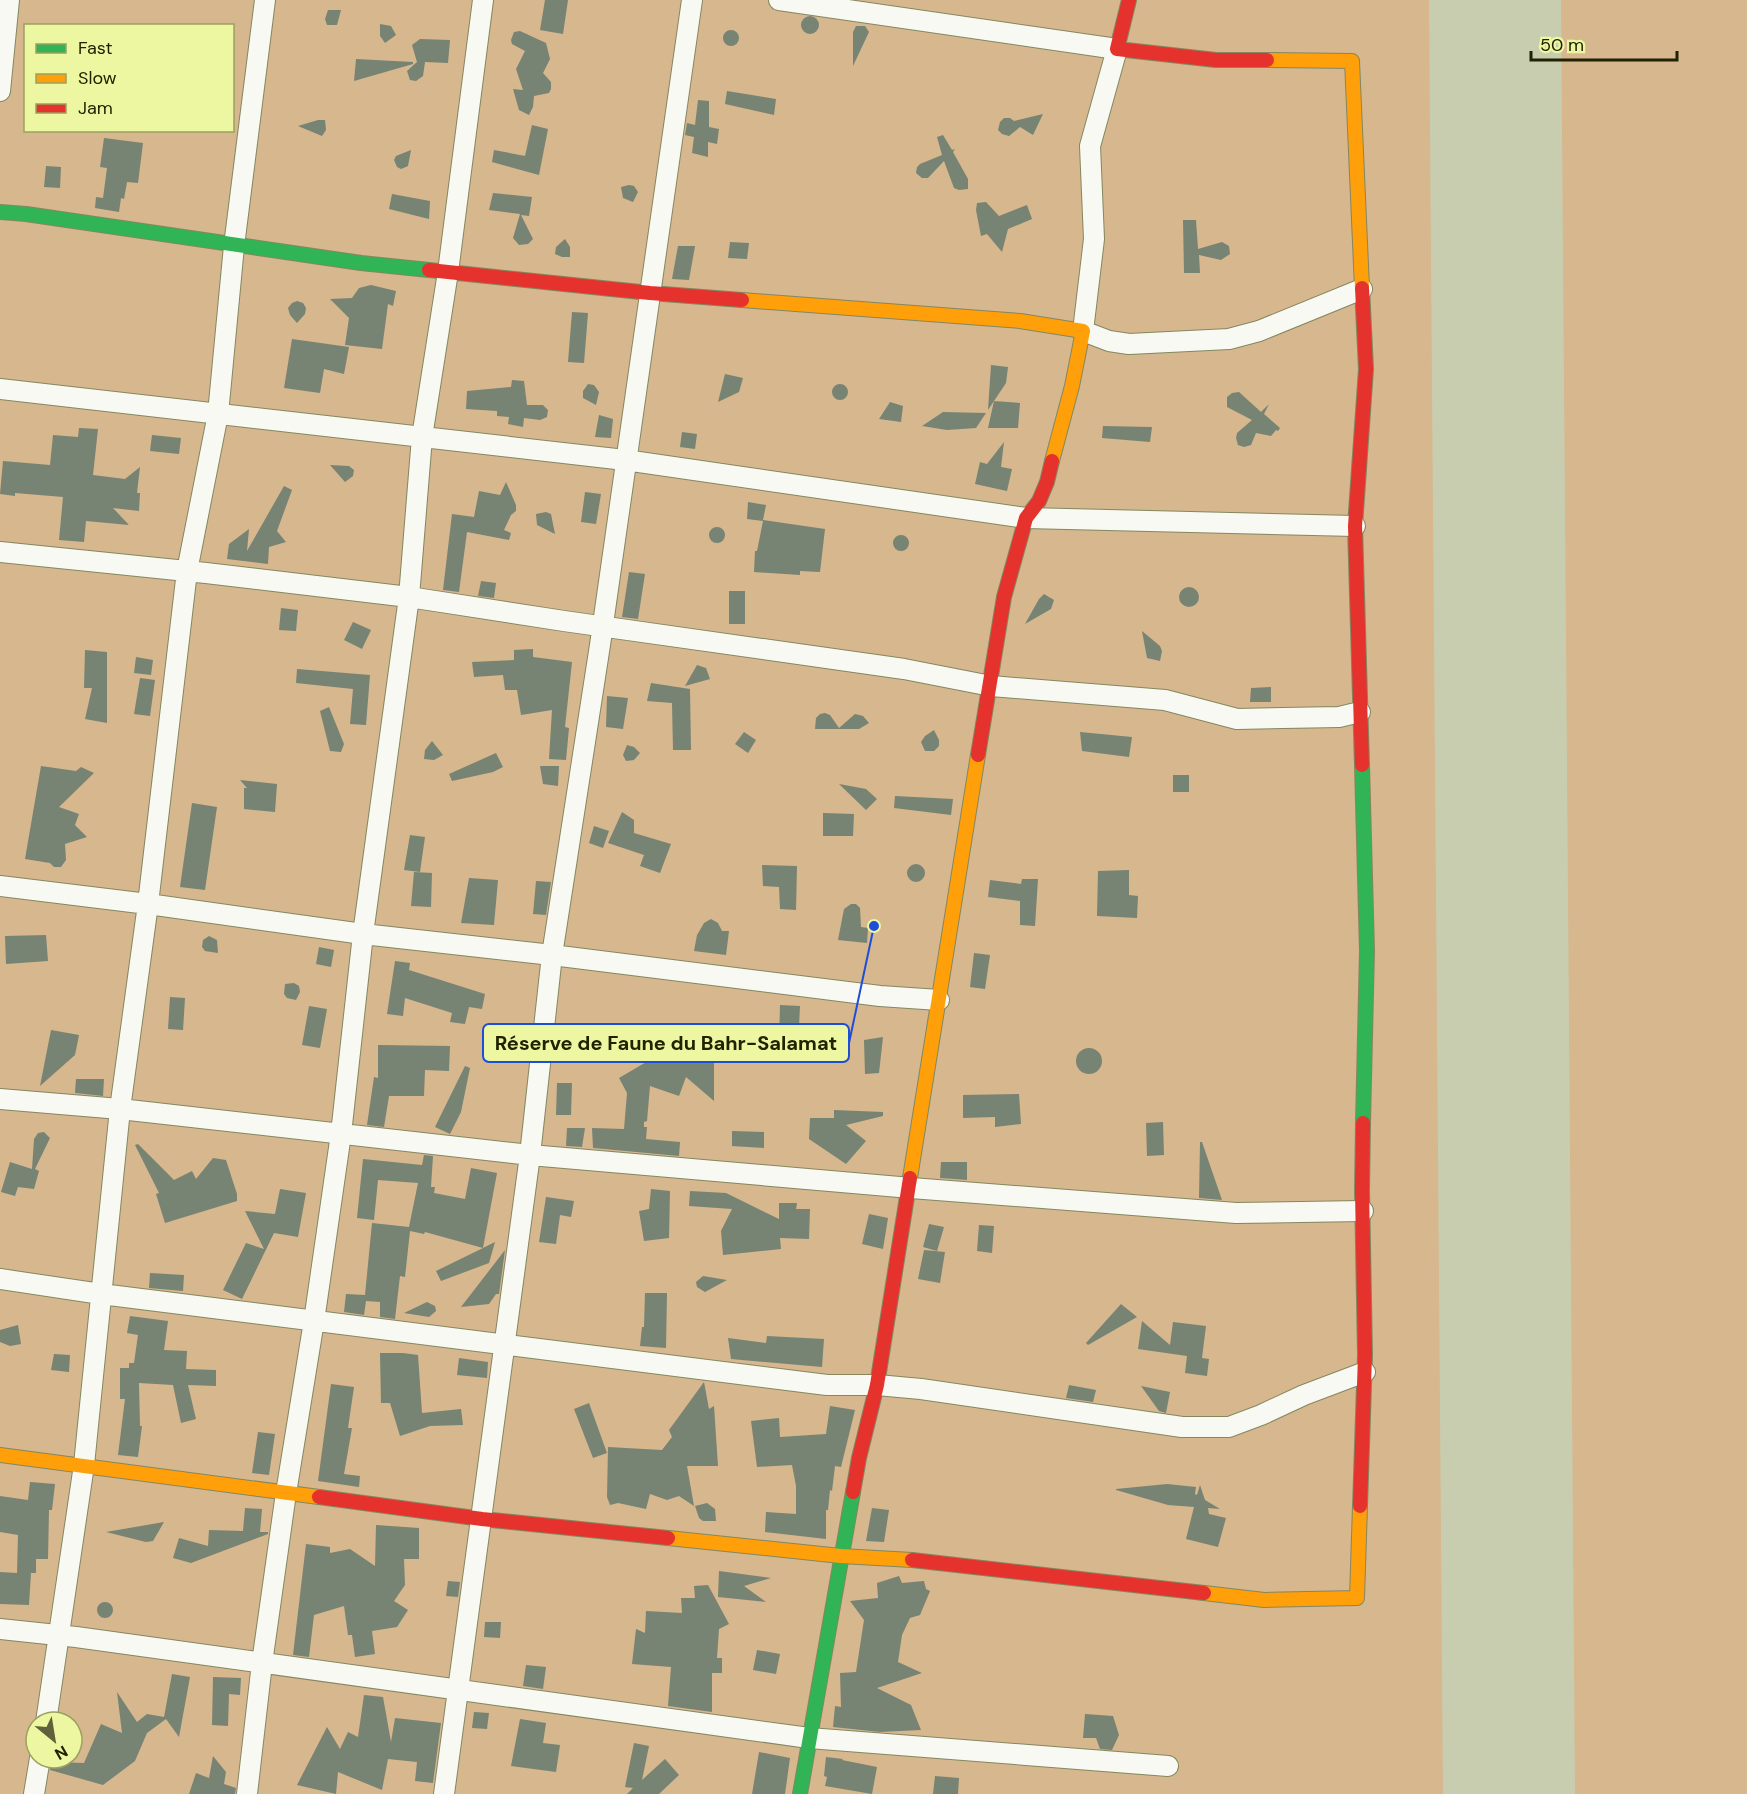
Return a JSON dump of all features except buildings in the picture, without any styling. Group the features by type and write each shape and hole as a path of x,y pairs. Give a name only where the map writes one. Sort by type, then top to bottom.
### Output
{"street":[{"path":"0,91 9,0"},
{"path":"48,1710 84,1465 120,1109 148,904 188,571 218,414 234,246 266,0"},
{"path":"247,1794 262,1663 286,1493 341,1134 363,934 409,597 422,437 448,272 483,0"},
{"path":"444,1794 530,1155 552,955 603,626 692,0"},
{"path":"0,1455 482,1519 841,1556 906,1560 1264,1600 1357,1598 1365,1372 1363,1211 1367,951 1355,526 1366,369 1352,61 1216,60 1117,49 779,0"},
{"path":"800,1794 859,1458 877,1385 1004,597 1026,518 1039,501 1047,482 1072,386 1083,331 1094,239 1090,146 1129,0"},
{"path":"0,212 361,263 650,293 1020,321 1083,331 1109,341 1129,344 1229,339 1259,331 1362,289"},
{"path":"0,389 625,459 1026,518 1355,526"},
{"path":"0,552 409,597 904,669 991,686 1165,700 1237,719 1340,717 1360,712"},
{"path":"0,886 363,934 880,996 939,1000"},
{"path":"0,1099 120,1109 530,1155 910,1188 1236,1213 1363,1211"},
{"path":"0,1280 827,1385 877,1385 921,1389 1182,1428 1229,1427 1365,1372"},
{"path":"0,1629 809,1738 1168,1766"},
{"path":"34,1794 38,1770"}],"shaded area":[{"path":"0,0 1747,0 1747,1794 0,1794"}],"runway":[{"path":"1495,0 1509,1794"}],"traffic: fast":[{"path":"0,212 361,263 429,270"},
{"path":"1362,765 1367,951 1363,1123"},
{"path":"800,1794 853,1492"}],"traffic: slow":[{"path":"1267,60 1352,61 1362,288"},
{"path":"742,300 1020,321 1083,331 1072,386 1052,461"},
{"path":"910,1178 978,755"},
{"path":"0,1455 319,1497"},
{"path":"1204,1593 1264,1600 1357,1598 1360,1506"},
{"path":"668,1538 841,1556 912,1560"}],"traffic: jam":[{"path":"1129,0 1117,49 1216,60 1267,60"},
{"path":"429,270 650,293 742,300"},
{"path":"1362,288 1366,369 1355,526 1362,765"},
{"path":"978,755 1004,597 1026,518 1039,501 1052,461"},
{"path":"1360,1506 1365,1355 1363,1123"},
{"path":"853,1492 877,1385 910,1178"},
{"path":"319,1497 482,1519 668,1538"},
{"path":"912,1560 1204,1593"}],"place":[{"name":"Réserve de Faune du Bahr-Salamat","path":"874,926"}]}
